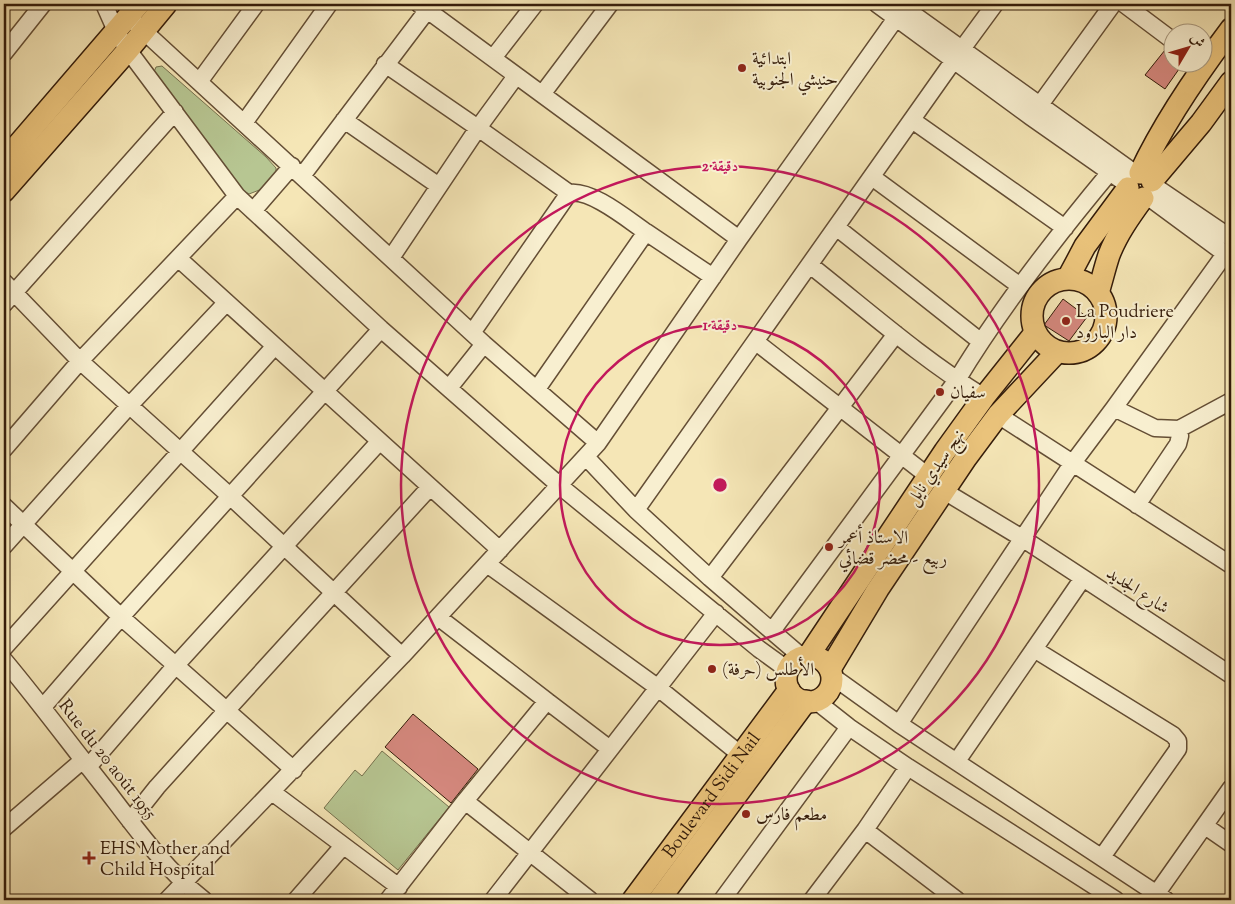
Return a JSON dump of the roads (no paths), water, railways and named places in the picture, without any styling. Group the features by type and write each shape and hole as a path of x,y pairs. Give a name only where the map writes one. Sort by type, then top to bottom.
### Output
{"main road":[{"path":"4,191 166,4"},
{"path":"4,161 128,17"},
{"path":"1212,53 1231,29"},
{"path":"1098,293 1109,255 1141,185 1150,152 1199,72"},
{"path":"1068,278 1085,246 1201,123 1231,82"},
{"path":"1068,278 1080,280 1090,285 1098,293 1104,303 1105,327 1100,338 1091,346 1081,352 1069,354 1057,352 1048,347 1035,333 1032,321 1032,308 1037,296 1045,287 1056,281 1068,278"},
{"name":"نهج سيدي نايل","path":"1035,333 984,397 928,476 802,679 822,698 830,688 831,672 878,589 944,491 998,415 1057,352"},
{"path":"802,679 821,659 831,672"},
{"name":"Boulevard Sidi Nail","path":"633,900 741,755 802,679"},
{"name":"Boulevard Sidi Nail","path":"659,900 802,679"}],"street":[{"path":"4,53 44,4"},
{"path":"104,4 128,17 478,339 598,444"},
{"path":"199,82 256,4"},
{"path":"244,123 329,4"},
{"path":"494,58 535,4"},
{"path":"543,93 610,4"},
{"path":"877,4 901,8 958,55 1141,185 1228,256 1072,464 899,724"},
{"path":"636,510 995,4"},
{"path":"1035,111 1113,4"},
{"path":"1124,4 1162,32"},
{"path":"253,211 297,171 344,120 426,6 516,76 543,93 739,239"},
{"path":"167,900 402,656 598,444 901,8"},
{"path":"128,17 128,50 237,196 381,330 560,486 716,613 758,650 802,679"},
{"path":"385,64 569,192 580,192 592,196 713,277"},
{"path":"391,258 438,186 516,76"},
{"path":"1035,111 1110,172 1141,185 1231,238"},
{"path":"175,112 7,293 402,656"},
{"path":"344,120 438,186"},
{"path":"912,120 1065,228"},
{"path":"772,632 957,380 980,341 1020,286 1110,172"},
{"path":"872,177 1020,286"},
{"path":"449,388 569,192"},
{"path":"4,449 80,361 237,196"},
{"path":"836,227 980,341"},
{"path":"536,389 646,232"},
{"path":"179,259 500,550"},
{"path":"810,265 896,334 957,380 984,397"},
{"path":"4,546 129,406 226,303"},
{"path":"43,707 121,617 381,330"},
{"path":"710,578 896,334"},
{"path":"756,342 928,476"},
{"path":"4,648 274,347"},
{"path":"1114,408 1155,428 1179,428 1228,407"},
{"path":"998,415 1231,565"},
{"path":"1137,505 1178,444 1179,428"},
{"path":"4,828 85,764 379,442"},
{"path":"586,457 636,510 772,632 802,679 849,727 1116,900"},
{"path":"130,821 157,787 226,710 430,487"},
{"name":"شارع الجديد","path":"944,491 1022,538 1231,675"},
{"path":"4,506 121,617 294,770"},
{"path":"487,564 657,687 741,755"},
{"path":"957,761 1083,578"},
{"path":"493,900 716,613"},
{"path":"438,616 610,749"},
{"path":"1034,649 1174,735 1178,741 1178,749 1102,857"},
{"name":"Rue du 20 août 1955","path":"4,660 43,707 130,821 184,884 204,900"},
{"path":"831,672 899,724 1102,857 1158,898 1231,788"},
{"path":"388,900 465,801 547,701"},
{"path":"722,900 849,727"},
{"path":"812,900 865,830 908,767"},
{"path":"272,792 399,887"},
{"path":"465,801 590,900"},
{"path":"1205,826 1231,844"},
{"path":"865,830 957,900"},
{"path":"296,900 343,846"}],"place":[{"name":"ابتدائية حنيشي الجنوبية","path":"742,68"},
{"name":"La Poudriere دار البارود","path":"1066,321"},
{"name":"سفيان","path":"940,392"},
{"name":"الاستاذ أعمر ربيع - محضر قضائي","path":"829,547"},
{"name":"الأطلس (حرفة)","path":"712,669"},
{"name":"مطعم فارس","path":"746,814"},
{"name":"EHS Mother and Child Hospital","path":"89,858"}]}
